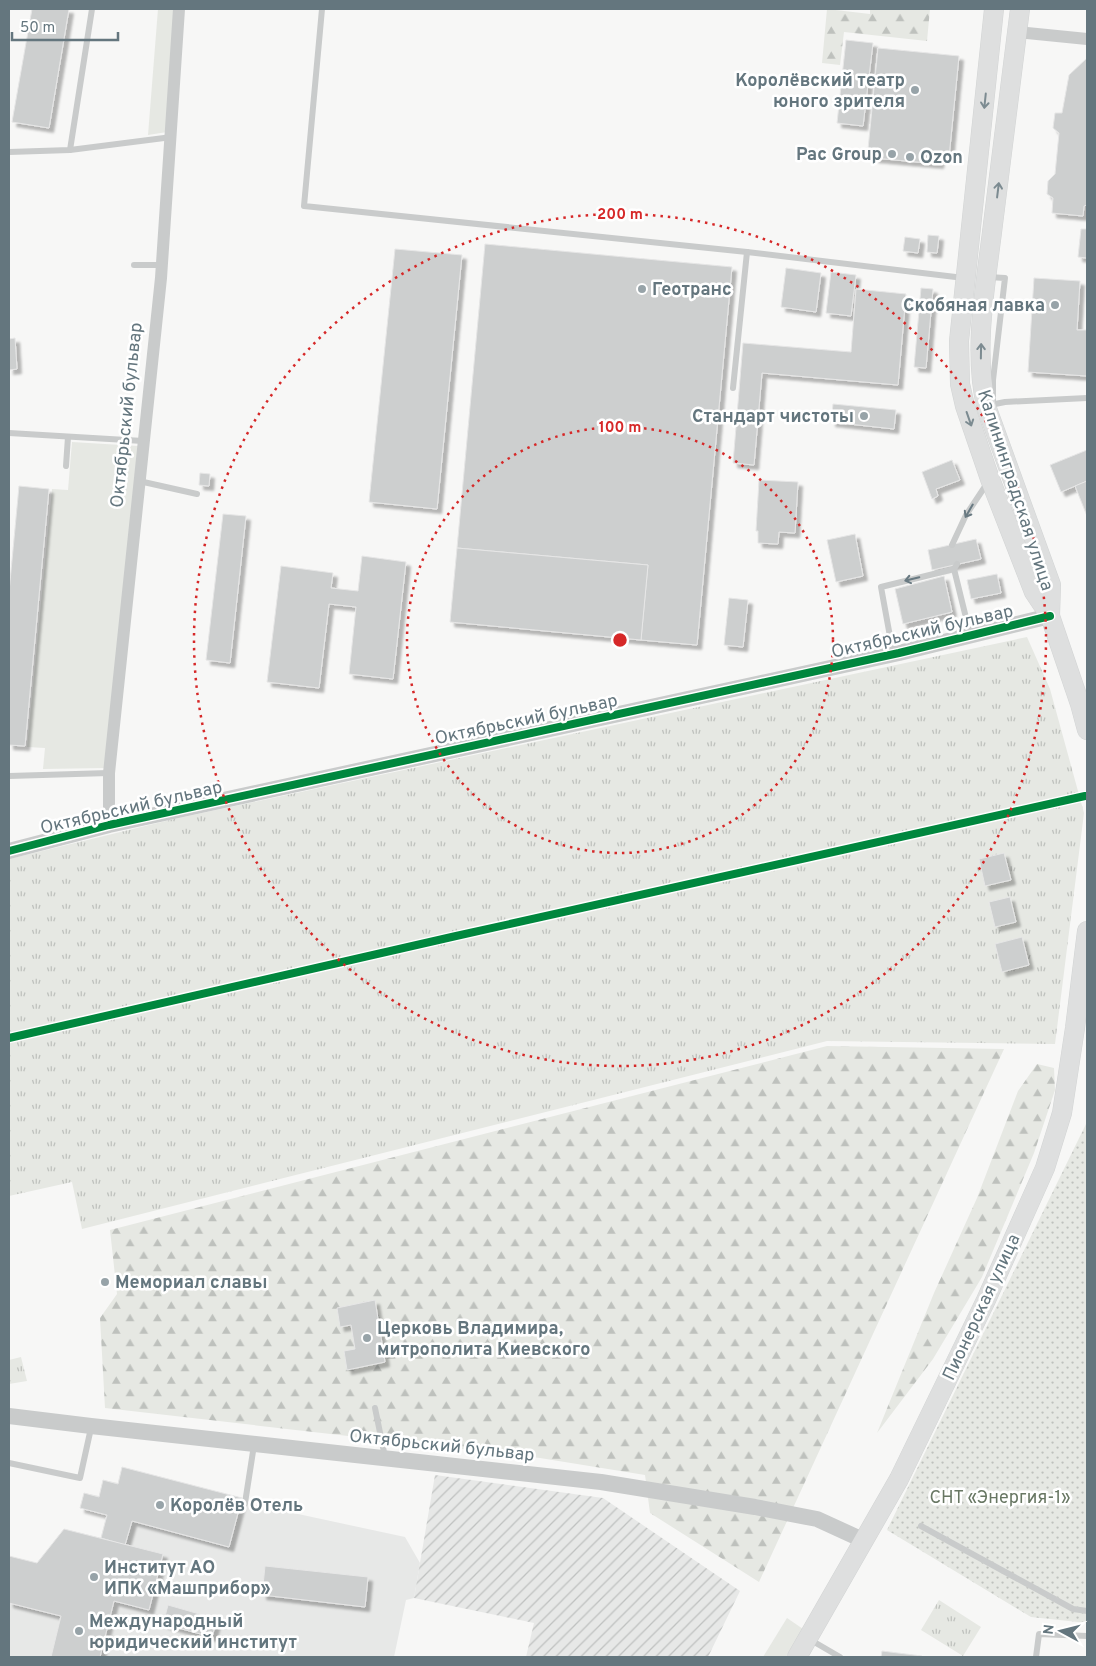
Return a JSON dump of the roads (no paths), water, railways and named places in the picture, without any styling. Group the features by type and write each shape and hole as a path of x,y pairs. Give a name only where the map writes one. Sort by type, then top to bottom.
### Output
{"main road":[{"name":"Калининградская улица","path":"994,9 959,341 960,384 965,406 990,479 1034,592 1050,616"},
{"name":"Калининградская улица","path":"1020,9 987,276 981,363 982,387 990,405 1051,586 1050,616"},
{"path":"992,30 1017,32"},
{"path":"1050,616 1087,730"},
{"name":"Пионерская улица","path":"797,1657 865,1541 898,1480 986,1300 1045,1168 1062,1113 1078,1028 1087,930"}],"street":[{"name":"Октябрьский бульвар","path":"109,825 109,773 162,265 179,9"},
{"path":"1017,32 1087,39"},
{"name":"Октябрьский бульвар","path":"9,851 109,825 893,654 1050,616"},
{"name":"Октябрьский бульвар","path":"9,1416 601,1482 817,1519 865,1541"}],"lane":[{"path":"70,150 92,9"},
{"path":"322,9 304,206 747,252 966,278"},
{"path":"9,152 70,150 172,137"},
{"path":"733,388 747,252"},
{"path":"134,265 162,265"},
{"path":"990,405 1004,402 1087,398"},
{"path":"9,433 143,441"},
{"path":"66,466 68,437"},
{"path":"952,545 966,515 990,479"},
{"path":"139,480 196,494"},
{"path":"893,654 881,587 955,567 971,635"},
{"path":"9,776 109,773"},
{"path":"375,1408 386,1458"},
{"path":"9,1463 80,1478 91,1426"},
{"path":"245,1503 254,1444"},
{"path":"920,1526 1073,1610 1087,1611"},
{"path":"1036,1657 1039,1634 1087,1636"},
{"path":"808,1638 840,1657"}],"place":[{"name":"Королёвский театр юного зрителя","path":"915,90"},
{"name":"Pac Group","path":"892,154"},
{"name":"Ozon","path":"910,157"},
{"name":"Геотранс","path":"642,289"},
{"name":"Скобяная лавка","path":"1055,305"},
{"name":"Стандарт чистоты","path":"864,416"},
{"name":"Мемориал славы","path":"105,1282"},
{"name":"Церковь Владимира, митрополита Киевского","path":"367,1338"},
{"name":"Королёв Отель","path":"160,1505"},
{"name":"Институт АО ИПК «Машприбор»","path":"94,1577"},
{"name":"Международный юридический институт","path":"79,1631"}],"park label":[{"name":"СНТ «Энергия-1»","path":"1000,1497"}]}
